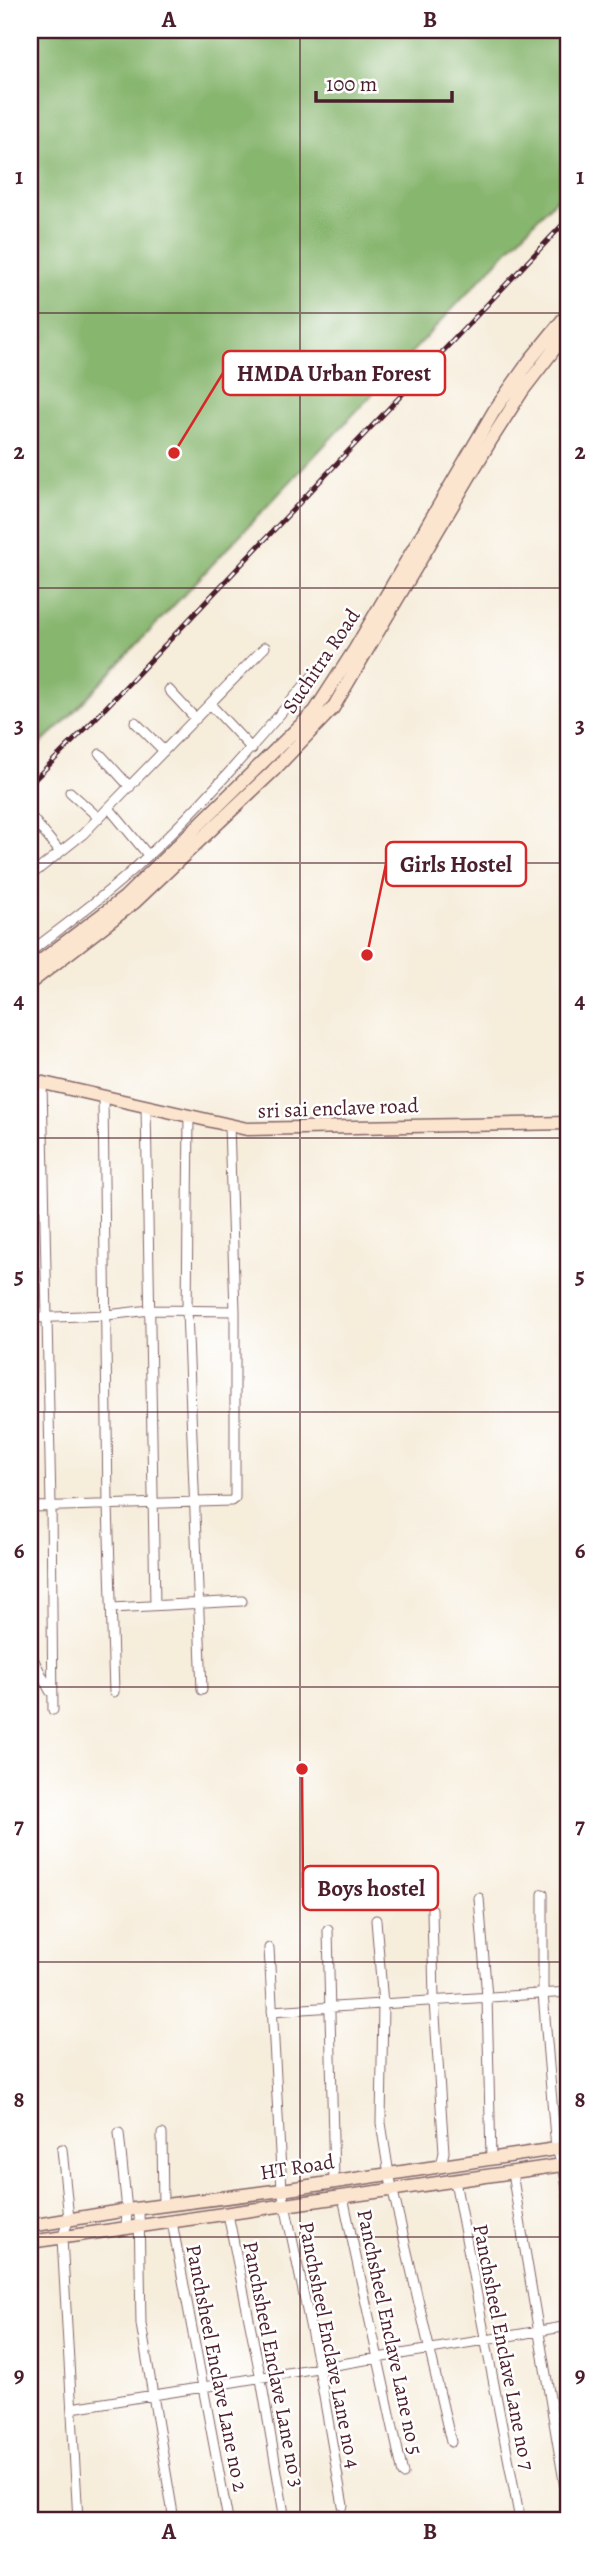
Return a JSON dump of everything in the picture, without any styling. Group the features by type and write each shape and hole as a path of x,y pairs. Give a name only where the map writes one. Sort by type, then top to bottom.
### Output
{"main road":[{"name":"Suchitra Road","path":"30,983 135,902 273,771 333,708 360,652 495,411 530,360 569,312"},
{"name":"Suchitra Road","path":"30,968 124,898 314,711 360,652 523,390 569,330"},
{"name":"sri sai enclave road","path":"36,1081 247,1129 569,1123"},
{"name":"HT Road","path":"30,2226 563,2148"},
{"name":"HT Road","path":"30,2242 566,2164"}],"street":[{"path":"30,876 99,818 265,647"},
{"path":"30,952 148,855 252,749 314,674"},
{"path":"169,690 197,719"},
{"path":"210,704 252,749"},
{"path":"135,722 164,751"},
{"path":"100,754 130,787"},
{"path":"70,792 99,818"},
{"path":"109,808 148,855"},
{"path":"33,819 60,852"},
{"path":"36,1081 47,1317 52,1710"},
{"path":"103,1097 108,1505 114,1692"},
{"path":"146,1107 155,1605"},
{"path":"189,1117 187,1311 202,1690"},
{"path":"30,1507 231,1501 235,1498 235,1311 229,1125"},
{"path":"30,1318 107,1315 150,1310 235,1311"},
{"path":"112,1608 242,1601"},
{"path":"30,1653 51,1693"},
{"path":"543,1894 543,1994 569,2199"},
{"path":"479,1898 487,1997 491,2158"},
{"path":"432,1909 434,2001 444,2152 440,2166"},
{"path":"376,1920 383,2004 381,2123 389,2174 451,2442"},
{"path":"328,1930 334,2181"},
{"name":"Panchsheel Enclave Lane no 4","path":"269,1948 282,2190 319,2368 343,2506"},
{"path":"272,2011 569,1992"},
{"path":"119,2133 133,2209 140,2226 141,2324 174,2520"},
{"path":"162,2134 163,2206"},
{"path":"62,2149 69,2219 62,2238 78,2520"},
{"path":"512,2173 569,2511"},
{"name":"Panchsheel Enclave Lane no 7","path":"455,2181 520,2520"},
{"name":"Panchsheel Enclave Lane no 5","path":"343,2197 403,2474"},
{"path":"126,2228 133,2209"},
{"name":"Panchsheel Enclave Lane no 3","path":"228,2214 261,2379 285,2520"},
{"name":"Panchsheel Enclave Lane no 2","path":"172,2222 228,2520"},
{"path":"72,2408 261,2379 569,2326"}],"green space":[{"path":"30,30 569,30 569,185 66,720 30,754"}],"railway":[{"path":"30,784 93,721 569,218"}],"place":[{"name":"HMDA Urban Forest","path":"174,453"},
{"name":"Girls Hostel","path":"367,955"},
{"name":"Boys hostel","path":"302,1769"}]}
